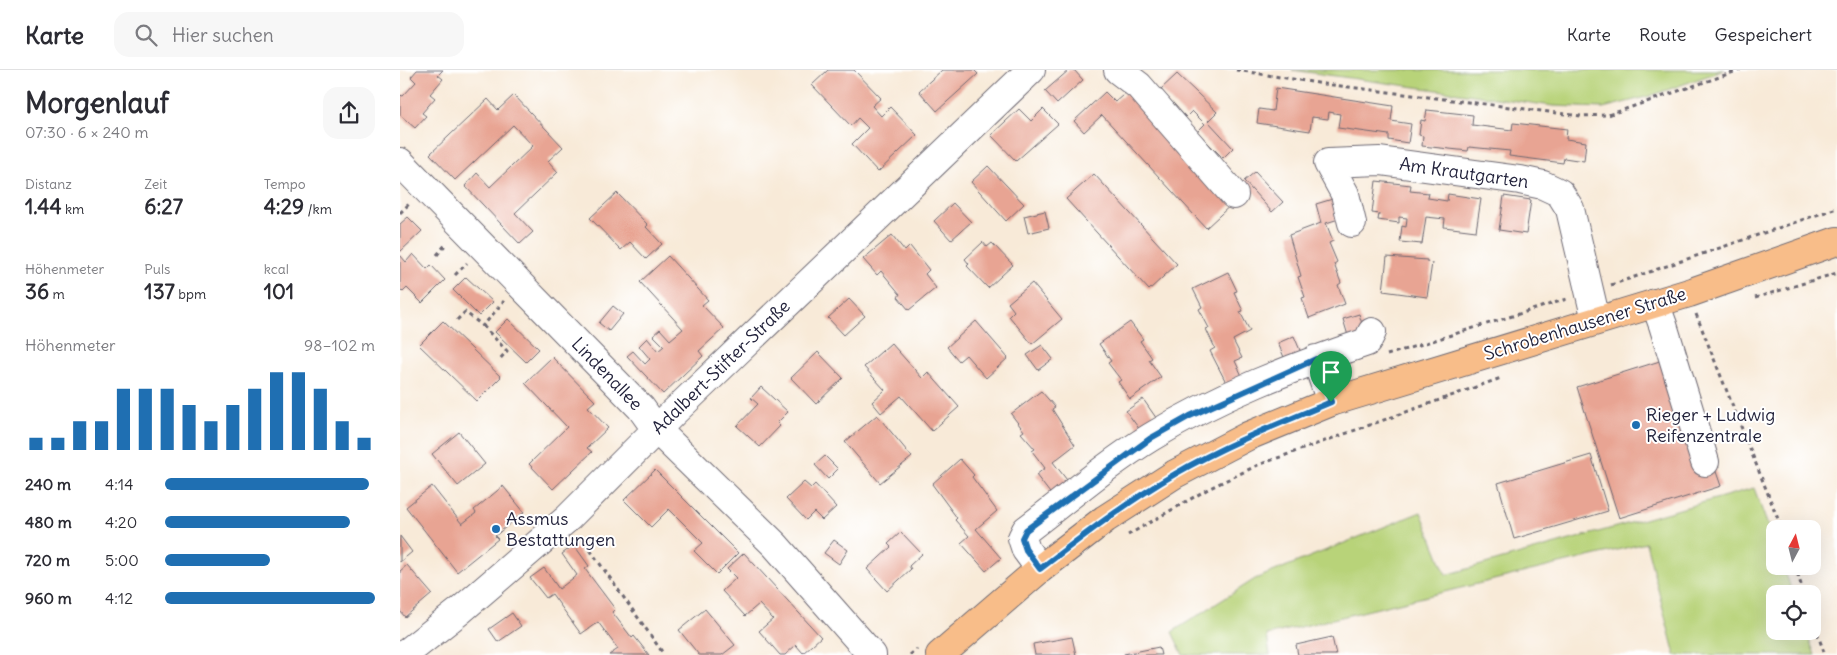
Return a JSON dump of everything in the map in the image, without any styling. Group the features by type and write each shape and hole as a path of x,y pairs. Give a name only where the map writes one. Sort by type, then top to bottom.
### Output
{"main road":[{"name":"Schrobenhausener Straße","path":"940,655 1040,569 1105,519 1175,474 1248,436 1331,402 1596,320 1659,314 1837,241"}],"street":[{"name":"Adalbert-Stifter-Straße","path":"403,651 461,610 568,518 656,429 1031,70"},
{"path":"1118,70 1139,86 1234,195"},
{"name":"Am Krautgarten","path":"1352,223 1345,194 1328,163 1380,161 1520,180 1542,185 1560,193 1570,209 1596,320"},
{"name":"Lindenallee","path":"400,162 641,408 656,429 775,545 872,655"},
{"path":"1659,314 1705,462"},
{"path":"1040,569 1026,550 1022,538 1026,530 1151,438 1190,416 1316,359 1367,342 1372,332"},
{"path":"1316,359 1331,402"}],"path":[{"path":"1236,70 1324,84 1581,116 1608,114 1740,70"},
{"path":"1753,298 1837,273"},
{"path":"482,326 519,283"},
{"path":"457,320 465,312 482,326 506,352 499,360"},
{"path":"1659,314 1706,312"},
{"path":"1702,331 1778,520"},
{"path":"1123,538 1208,489 1258,465 1503,377"},
{"path":"568,518 663,653"},
{"path":"1820,640 1825,655"}],"green space":[{"path":"1292,70 1724,70 1650,96 1603,108 1553,106"},
{"path":"1754,488 1766,521 1766,575 1786,575 1790,585 1766,585 1766,640 1809,640 1815,655 1675,655 1646,543 1267,635 1270,655 1183,655 1172,632 1255,579 1421,512 1446,575"}],"building":[{"path":"417,70 443,70 438,75 443,79 430,94 435,98 422,113 426,116 415,128 400,115 400,95 403,96 416,82 411,77"},
{"path":"828,70 854,70 881,98 872,106 881,116 890,107 917,135 878,172 852,144 868,128 858,118 851,126 812,85"},
{"path":"942,70 974,70 978,74 937,111 919,91"},
{"path":"1069,70 1074,70 1083,80 1057,104 1045,91"},
{"path":"1177,74 1217,112 1208,121 1233,148 1223,158 1197,132 1205,124 1192,111 1186,117 1160,90"},
{"path":"1276,88 1393,106 1391,121 1411,124 1408,143 1389,140 1389,135 1338,128 1340,114 1329,112 1328,119 1312,117 1310,131 1257,123 1259,109 1273,111"},
{"path":"1130,89 1234,202 1206,228 1102,115 1084,132 1074,121 1105,92 1115,102"},
{"path":"514,95 563,147 548,161 558,172 515,213 533,232 520,244 465,186 477,173 490,187 533,146 513,125 455,180 430,154 488,99 498,110"},
{"path":"1019,109 1031,121 1043,109 1058,124 1016,161 991,135"},
{"path":"1427,110 1473,115 1472,125 1512,130 1513,123 1567,129 1566,139 1586,142 1584,161 1564,158 1563,163 1509,156 1510,151 1469,147 1468,151 1422,146 1423,136 1419,135 1421,120 1425,121"},
{"path":"988,166 1024,204 1006,221 971,182"},
{"path":"1255,172 1283,202 1272,212 1244,181"},
{"path":"1094,174 1177,264 1149,290 1066,199"},
{"path":"1376,181 1411,185 1410,191 1429,193 1428,198 1447,201 1448,194 1481,199 1476,231 1444,227 1445,219 1426,217 1422,244 1400,242 1402,226 1406,227 1407,218 1399,217 1399,223 1378,220 1379,214 1372,213"},
{"path":"617,193 648,225 646,227 662,244 646,259 630,242 621,250 590,218"},
{"path":"1504,196 1531,200 1526,234 1499,230"},
{"path":"1336,198 1342,218 1326,223 1333,241 1329,243 1337,262 1334,264 1341,283 1338,285 1345,304 1309,318 1302,298 1305,297 1298,277 1301,276 1289,235 1321,223 1316,204"},
{"path":"953,203 971,222 951,240 934,221"},
{"path":"1045,211 1049,228 1028,233 1024,216"},
{"path":"408,217 422,231 400,252 400,224"},
{"path":"892,235 905,251 910,246 929,270 925,274 936,288 909,310 898,297 900,294 881,271 877,275 863,259"},
{"path":"983,242 987,247 992,243 1013,265 988,288 967,266 969,264 965,259"},
{"path":"413,254 427,269 431,265 445,280 422,303 407,288 403,292 400,289 400,255 406,262"},
{"path":"668,256 708,300 702,305 724,328 699,351 703,356 663,394 627,356 633,351 645,364 650,359 639,346 647,338 658,351 664,346 653,335 660,329 670,340 683,329 640,282"},
{"path":"1387,257 1427,260 1427,262 1432,263 1427,297 1383,291"},
{"path":"1228,272 1237,291 1234,292 1243,311 1240,312 1250,331 1233,340 1242,358 1235,361 1244,380 1229,388 1210,351 1215,348 1206,329 1209,328 1199,309 1202,307 1193,289"},
{"path":"466,277 493,302 479,316 453,290"},
{"path":"1032,283 1062,319 1032,344 1009,316 1014,311 1008,303"},
{"path":"849,299 865,316 844,335 828,318"},
{"path":"613,306 623,314 609,331 599,323"},
{"path":"1359,314 1365,334 1349,339 1343,319"},
{"path":"508,319 539,349 526,362 495,332"},
{"path":"443,321 501,377 477,401 419,345"},
{"path":"976,321 1008,358 986,378 966,355 959,361 947,347"},
{"path":"1130,322 1143,339 1140,341 1152,358 1149,360 1161,377 1130,399 1118,382 1121,380 1108,363 1111,361 1099,344"},
{"path":"1294,336 1302,355 1286,362 1278,343"},
{"path":"891,343 922,378 928,372 959,407 932,431 901,396 881,413 872,402 885,390 864,367"},
{"path":"1042,345 1053,359 1038,370 1027,355"},
{"path":"818,352 843,378 816,404 791,378"},
{"path":"552,357 595,401 588,407 608,428 587,448 592,452 553,489 529,464 567,427 525,383"},
{"name":"Rieger + Ludwig Reifenzentrale","path":"1663,360 1713,463 1721,486 1619,518 1577,387"},
{"path":"761,387 788,412 777,423 780,426 760,447 737,426 758,404 751,398"},
{"path":"1041,391 1055,407 1052,409 1075,445 1053,462 1070,484 1053,497 1036,475 1045,468 1032,451 1035,449 1021,433 1024,431 1011,414"},
{"path":"1143,399 1159,422 1143,434 1126,411"},
{"path":"877,415 912,457 880,483 845,442"},
{"path":"459,432 485,464 458,486 432,454"},
{"path":"1591,455 1608,511 1514,539 1498,483"},
{"path":"825,456 838,469 828,479 815,465"},
{"path":"960,459 974,475 972,477 997,511 976,529 1001,558 986,571 961,543 969,536 955,520 957,518 932,484"},
{"path":"655,470 738,553 717,574 694,551 703,543 669,509 651,527 624,500"},
{"path":"804,482 811,488 815,484 836,507 822,520 814,512 806,520 786,499"},
{"path":"432,486 462,524 476,513 474,510 503,486 524,512 495,536 498,539 457,572 406,507"},
{"path":"901,532 922,554 909,566 911,569 887,591 867,569 891,547 888,544"},
{"path":"400,536 412,552 400,562"},
{"path":"834,540 848,550 839,564 824,553"},
{"path":"574,545 589,566 585,569 615,609 612,612 632,638 634,636 649,655 609,655 618,649 598,622 581,634 552,594 546,598 530,578 544,568 559,589 577,575 562,554"},
{"path":"744,553 821,637 803,653 796,645 785,655 780,655 759,631 773,619 759,604 745,616 722,591 736,578 727,569"},
{"path":"407,565 432,594 405,617 400,611 400,571"},
{"path":"705,609 735,645 722,655 699,655 679,630"},
{"path":"512,613 521,626 498,642 489,629"},
{"path":"1072,637 1076,655 1035,655 1033,644"},
{"path":"1332,637 1336,655 1298,655 1296,645"},
{"path":"1159,647 1161,655 1124,655 1124,654"}],"place":[{"name":"Rieger + Ludwig Reifenzentrale","path":"1636,425"},
{"name":"Assmus Bestattungen","path":"496,529"}],"route":[{"path":"1316,359 1331,402 1248,436 1175,474 1105,519 1040,569 1026,550 1022,538 1026,530 1109,467 1151,438 1190,416 1270,378 1316,359"}]}
